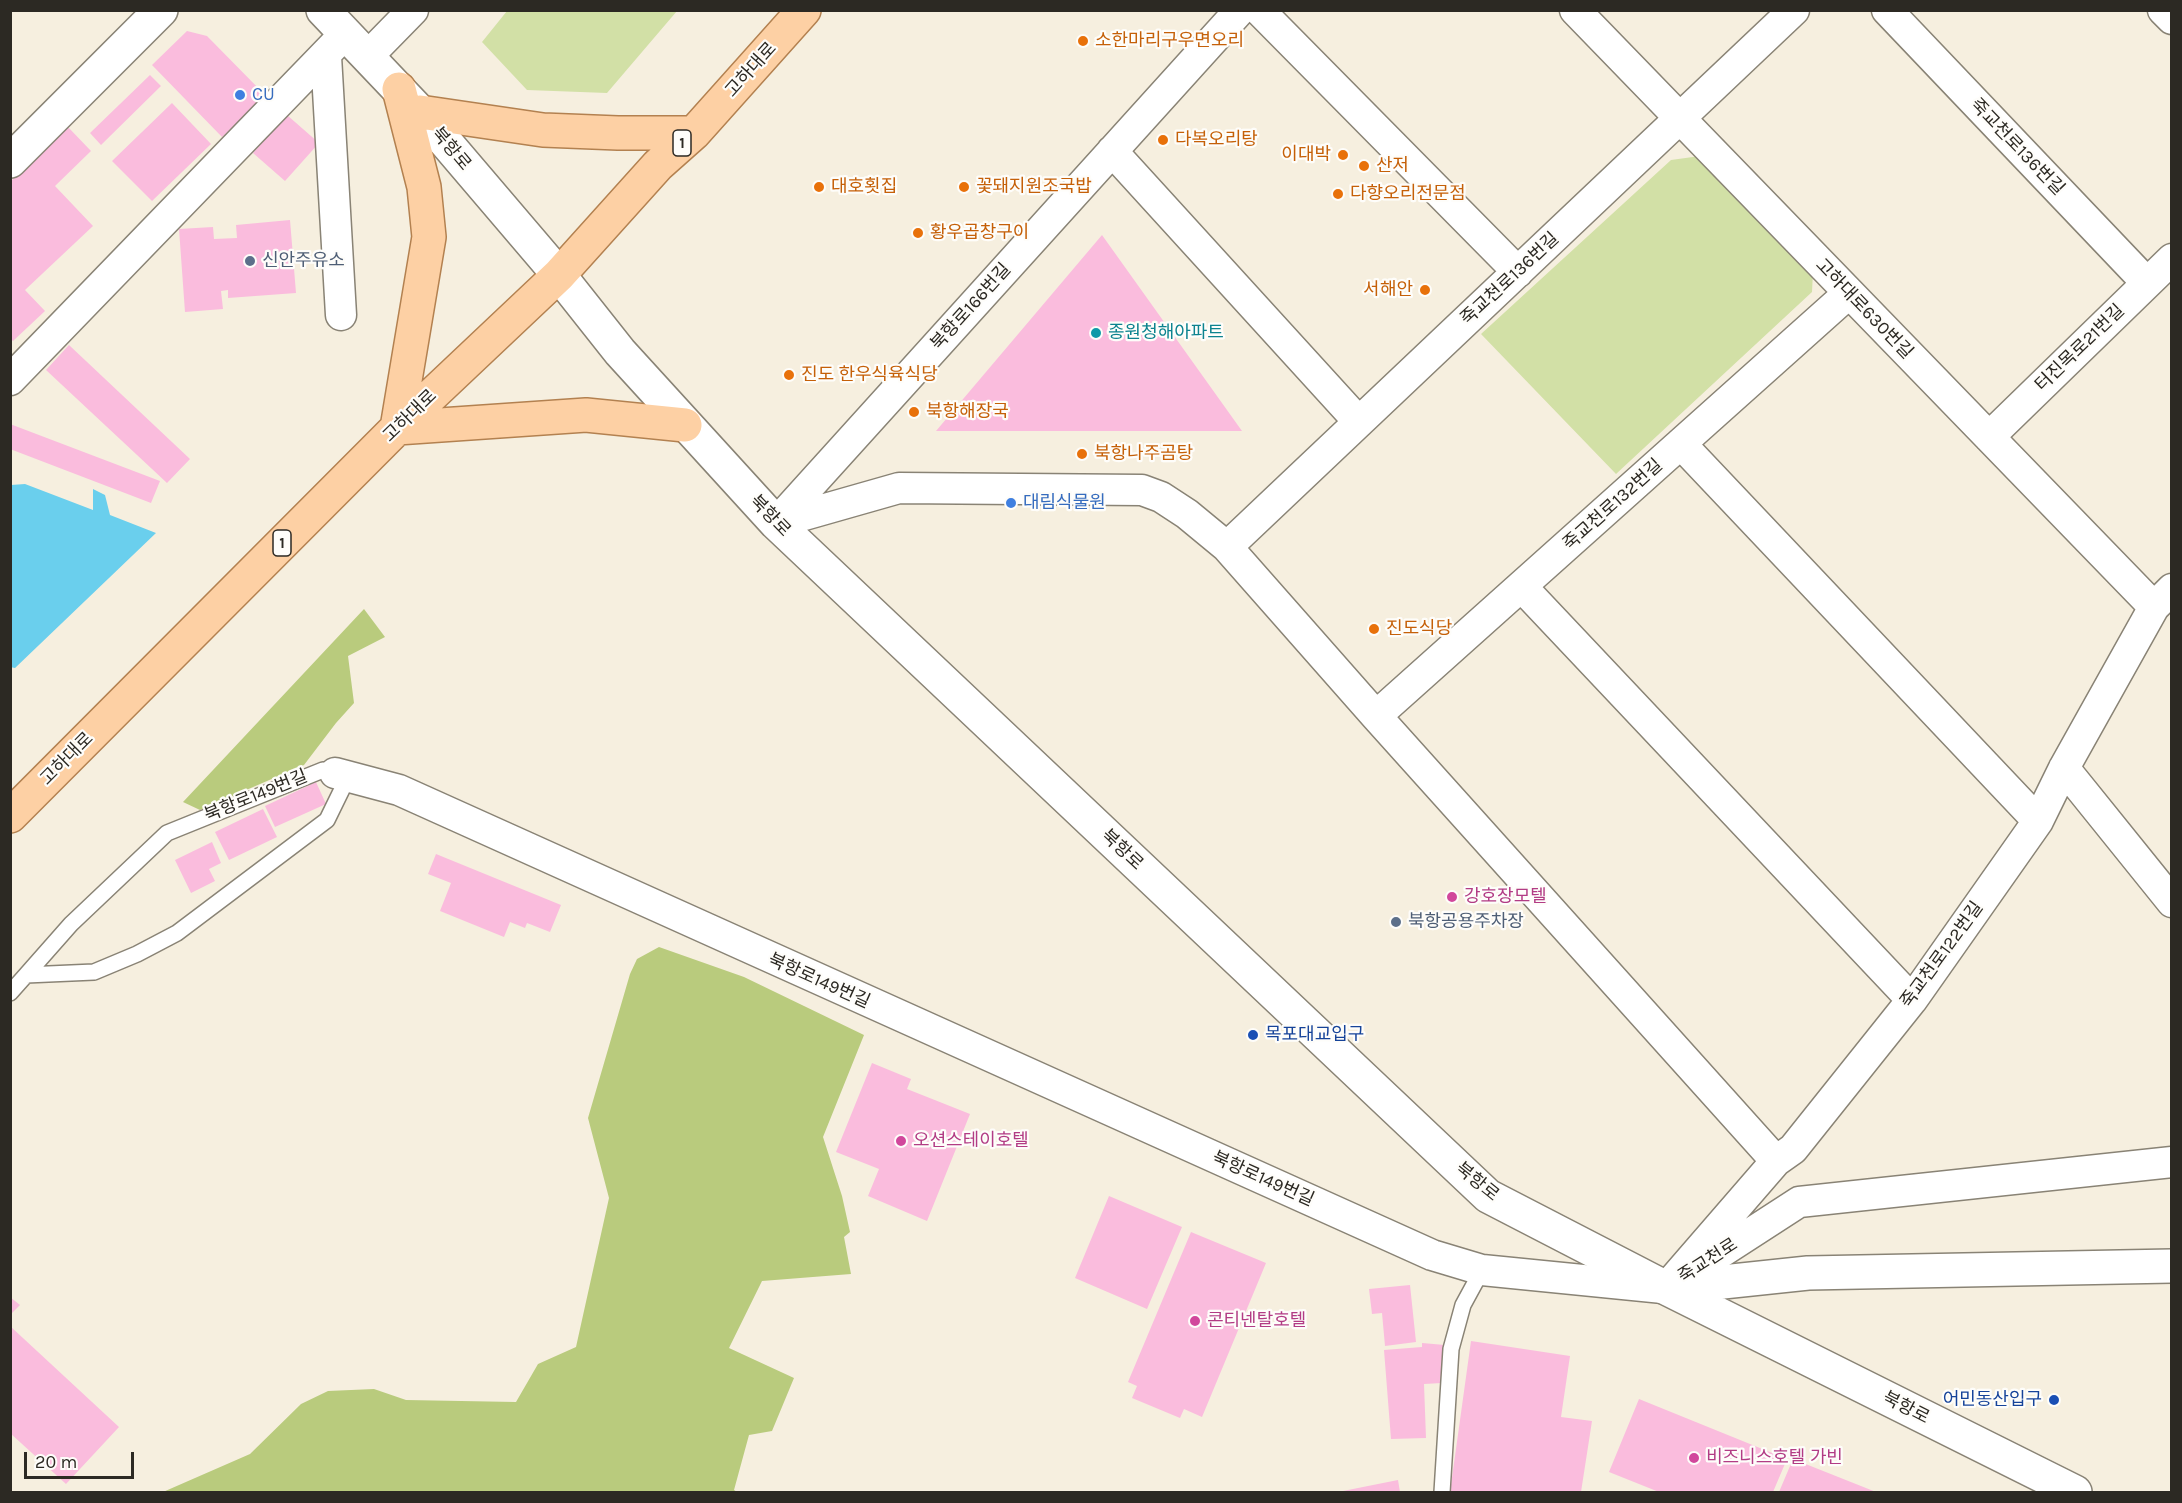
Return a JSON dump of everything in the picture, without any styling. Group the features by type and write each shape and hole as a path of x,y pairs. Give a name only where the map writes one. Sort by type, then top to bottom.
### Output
{"main road":[{"name":"고하대로","path":"10,816 397,428 559,274 658,165 694,133 804,10"},
{"path":"685,425 586,415 397,428 429,237 424,187 410,101 543,129 618,133 694,133"}],"street":[{"path":"10,161 161,10"},
{"name":"북항로","path":"323,10 346,49 410,101 559,274 620,352 776,523 1488,1196 1666,1288 2075,1492"},
{"path":"10,380 346,49 413,10"},
{"name":"북항로166번길","path":"776,523 1240,10"},
{"path":"1259,10 1518,272"},
{"name":"고하대로630번길","path":"1575,10 1989,437 2163,598"},
{"name":"죽교천로136번길","path":"1227,547 1794,10"},
{"name":"죽교천로136번길","path":"1887,10 2147,283"},
{"path":"2163,10 2172,19"},
{"path":"341,315 346,49"},
{"path":"1112,151 1359,422"},
{"name":"터진목로21번길","path":"1989,437 2172,260"},
{"name":"죽교천로132번길","path":"1376,716 1849,293"},
{"path":"1681,444 2038,821"},
{"path":"776,523 899,488 1142,490 1161,497 1187,513 1227,547 1776,1161"},
{"path":"1522,587 1912,1000"},
{"name":"죽교천로122번길","path":"1666,1288 1776,1161 1793,1149 1912,1000 2038,821 2064,768 2163,598"},
{"path":"2064,768 2172,902"},
{"name":"북항로149번길","path":"341,775 399,790 1432,1255 1482,1270 1666,1288"},
{"name":"죽교천로","path":"1666,1288 1799,1202 2172,1162"},
{"name":"죽교천로","path":"1666,1288 1808,1273 2172,1266"}],"lane":[{"name":"북항로149번길","path":"10,993 71,924 167,833 322,770 341,775"},
{"path":"26,975 94,972 137,954 177,933 327,820 341,775"},
{"path":"1442,1492 1451,1349 1463,1305 1482,1270"}],"green space":[{"path":"507,11 677,11 607,93 527,90 482,42"},
{"path":"1700,156 1813,272 1812,292 1616,474 1481,334 1671,160"},
{"path":"364,609 385,637 348,656 354,703 304,765 200,810 183,802"},
{"path":"659,947 744,977 864,1035 823,1137 842,1196 850,1232 844,1237 851,1274 762,1281 729,1348 794,1378 772,1431 749,1435 734,1490 737,1492 163,1492 250,1454 301,1404 328,1391 374,1389 406,1400 516,1402 538,1364 576,1347 609,1198 588,1118 630,974 637,959"}],"water":[{"path":"25,484 93,510 93,489 105,495 110,515 156,533 15,668 10,667 11,485"}],"building":[{"path":"187,31 207,36 266,96 222,137 152,65"},
{"path":"150,75 161,86 101,145 90,133"},
{"path":"172,103 211,144 152,201 112,161"},
{"path":"287,115 319,143 285,181 253,153"},
{"path":"68,127 91,151 55,186 93,226 25,290 45,311 13,341 10,338 10,182"},
{"path":"290,220 296,293 228,298 228,290 221,291 223,309 185,312 179,229 213,227 214,239 237,238 236,225"},
{"name":"종원청해아파트","path":"1102,235 1242,431 936,431"},
{"path":"69,345 190,459 167,483 46,370"},
{"path":"10,424 160,481 151,503 10,449"},
{"path":"316,782 326,804 275,827 265,806"},
{"path":"263,809 277,837 229,860 215,832"},
{"path":"212,842 221,863 209,869 215,881 191,893 175,860"},
{"path":"436,854 561,905 550,932 527,923 525,928 510,922 504,937 440,911 451,883 428,874"},
{"path":"872,1063 911,1079 907,1089 970,1114 927,1221 868,1196 879,1169 836,1152"},
{"path":"1109,1196 1182,1227 1147,1309 1075,1278"},
{"path":"1191,1232 1266,1263 1202,1417 1184,1409 1180,1418 1132,1398 1137,1386 1128,1382"},
{"path":"1410,1285 1416,1342 1385,1346 1382,1313 1372,1314 1369,1289"},
{"path":"10,1297 20,1305 10,1315"},
{"path":"10,1326 119,1427 66,1484 10,1433"},
{"path":"1471,1341 1570,1356 1561,1417 1592,1421 1581,1492 1450,1492"},
{"path":"1422,1343 1445,1345 1442,1383 1424,1384 1426,1438 1391,1439 1384,1350 1422,1347"},
{"path":"1639,1399 1787,1459 1773,1492 1659,1492 1609,1472"},
{"path":"1793,1459 1876,1492 1779,1492"},
{"path":"1398,1480 1400,1492 1343,1492 1343,1491"}],"place":[{"name":"소한마리구우면오리","path":"1083,41"},
{"name":"CU","path":"240,95"},
{"name":"다복오리탕","path":"1163,140"},
{"name":"이대박","path":"1343,155"},
{"name":"산저","path":"1364,166"},
{"name":"대호횟집","path":"819,187"},
{"name":"꽃돼지원조국밥","path":"964,187"},
{"name":"다향오리전문점","path":"1338,194"},
{"name":"황우곱창구이","path":"918,233"},
{"name":"신안주유소","path":"250,261"},
{"name":"서해안","path":"1425,290"},
{"name":"종원청해아파트","path":"1096,333"},
{"name":"진도 한우식육식당","path":"789,375"},
{"name":"북항해장국","path":"914,412"},
{"name":"북항나주곰탕","path":"1082,454"},
{"name":"대림식물원","path":"1011,503"},
{"name":"진도식당","path":"1374,629"},
{"name":"강호장모텔","path":"1452,897"},
{"name":"북항공용주차장","path":"1396,922"},
{"name":"목포대교입구","path":"1253,1035"},
{"name":"오션스테이호텔","path":"901,1141"},
{"name":"콘티넨탈호텔","path":"1195,1321"},
{"name":"어민동산입구","path":"2054,1400"},
{"name":"비즈니스호텔 가빈","path":"1694,1458"}]}
